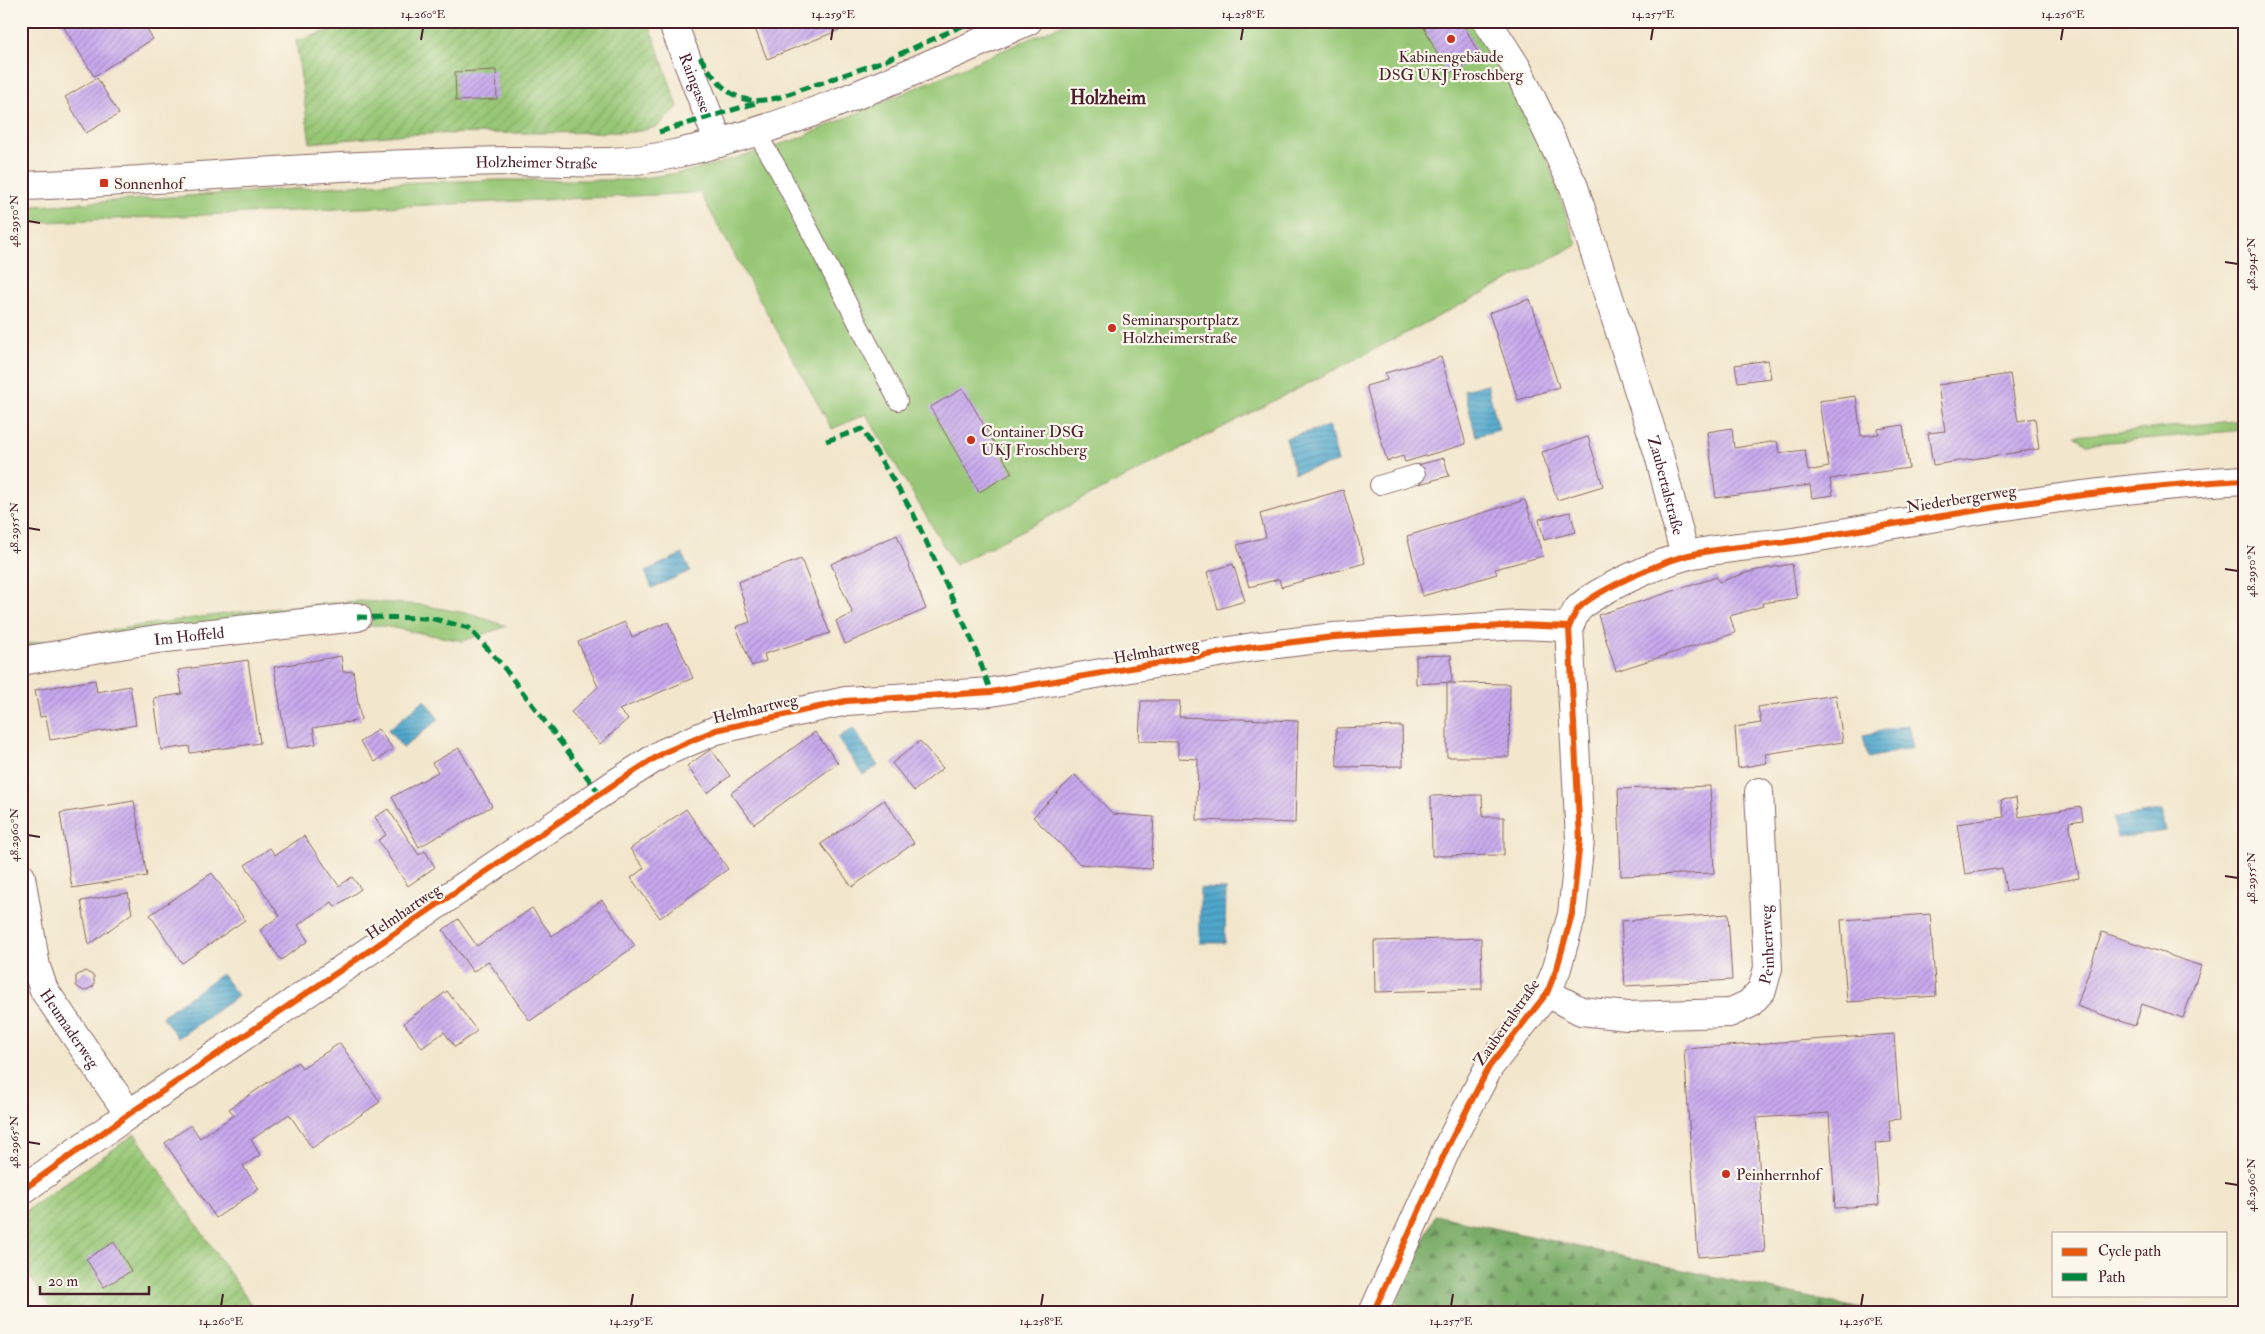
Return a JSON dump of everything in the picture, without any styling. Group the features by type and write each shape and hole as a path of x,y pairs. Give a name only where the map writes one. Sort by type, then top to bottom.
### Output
{"street":[{"name":"Raingasse","path":"672,21 720,143"},
{"name":"Holzheimer Straße","path":"21,186 113,183 404,164 510,161 598,163 671,155 720,143 754,132 864,92 1028,21"},
{"name":"Zaubertalstraße","path":"1373,1313 1448,1146 1488,1067 1547,993 1557,968 1572,914 1580,840 1569,627 1579,607 1613,586 1685,556 1659,455 1574,187 1517,68 1487,21"},
{"name":"Niederbergerweg","path":"1685,556 1806,540 2050,498 2173,484 2244,480"},
{"name":"Im Hoffeld","path":"21,661 157,640 357,617"},
{"name":"Helmhartweg","path":"21,1191 129,1114 619,781 663,754 716,730 846,701 991,692 1252,647 1325,638 1518,625 1569,627"},
{"name":"Peinherrweg","path":"1547,993 1581,1011 1627,1016 1729,1013 1749,1004 1762,990 1768,968 1768,937 1759,792"},
{"name":"Heumaderweg","path":"21,877 36,967 44,990 129,1114"}],"lane":[{"path":"754,132 776,165 898,401"},
{"path":"1379,485 1416,474"}],"green space":[{"path":"360,21 648,21 678,107 657,127 634,132 408,134 310,143 296,41"},
{"path":"1071,21 1474,21 1509,81 1546,158 1577,245 955,565 866,414 832,429 700,193 21,223 21,207 385,183 501,180 629,180 685,172 797,139"},
{"path":"2244,420 2244,430 2087,444 2075,436"},
{"path":"361,601 422,605 470,614 507,626 463,641 378,625 368,626 367,605 21,650 21,643 27,644 152,624 277,608"},
{"path":"135,1134 254,1309 245,1313 54,1313 21,1264 21,1214"},
{"path":"1435,1215 1879,1313 1392,1313"}],"water":[{"path":"1487,384 1499,430 1476,436 1464,390"},
{"path":"1329,426 1338,462 1295,473 1286,438"},
{"path":"682,554 690,571 652,588 645,571"},
{"path":"424,700 439,719 403,748 388,730"},
{"path":"1908,725 1913,748 1868,758 1863,735"},
{"path":"853,728 878,766 863,775 838,738"},
{"path":"2162,811 2166,831 2117,838 2113,818"},
{"path":"1200,888 1226,889 1225,943 1200,943"},
{"path":"222,974 238,996 178,1038 162,1016"}],"building":[{"path":"60,21 142,21 153,39 94,76"},
{"path":"752,21 839,21 842,29 767,59"},
{"name":"Kabinengebäude DSG UKJ Froschberg","path":"1421,21 1462,21 1480,57 1447,74"},
{"path":"496,70 497,99 456,101 455,72"},
{"path":"97,78 119,114 86,133 65,97"},
{"path":"1530,299 1559,387 1518,400 1489,313"},
{"path":"1441,357 1466,444 1405,462 1403,456 1387,461 1366,386 1387,380 1385,373"},
{"path":"1768,360 1771,378 1738,382 1735,365"},
{"path":"2010,374 2018,421 2035,418 2039,449 1933,465 1928,433 1945,431 1938,385"},
{"name":"Container DSG UKJ Froschberg","path":"963,389 1012,473 979,492 930,407"},
{"path":"1856,396 1861,436 1879,434 1878,429 1903,425 1909,468 1830,479 1833,495 1812,498 1810,485 1716,498 1707,432 1732,428 1734,448 1777,441 1779,453 1805,450 1808,471 1829,467 1819,401"},
{"path":"1588,437 1603,486 1557,500 1542,452"},
{"path":"1444,458 1449,476 1419,484 1414,466"},
{"path":"1343,490 1365,563 1281,587 1279,579 1249,587 1237,545 1266,537 1260,514"},
{"path":"1525,500 1543,556 1495,569 1497,574 1423,596 1407,536"},
{"path":"1570,512 1576,532 1544,540 1539,519"},
{"path":"897,535 926,609 845,644 836,621 853,614 831,564"},
{"path":"801,559 830,633 764,654 766,661 752,666 736,627 750,622 738,582"},
{"path":"1233,564 1245,601 1218,609 1207,572"},
{"path":"1792,564 1797,598 1762,603 1763,606 1730,616 1735,633 1616,671 1598,615 1717,577 1719,582 1752,571"},
{"path":"625,622 632,637 668,622 693,678 619,710 628,719 600,744 571,712 598,687 578,642"},
{"path":"1451,655 1452,682 1416,684 1416,656"},
{"path":"341,656 343,672 353,671 361,720 313,728 316,744 287,749 274,667"},
{"path":"248,660 260,743 190,753 189,746 161,750 154,698 182,694 178,670"},
{"path":"95,680 97,692 130,686 136,725 50,740 46,716 40,717 35,690"},
{"path":"1447,683 1510,684 1509,757 1447,757"},
{"path":"1836,695 1843,742 1765,754 1767,763 1738,768 1735,727 1761,723 1758,707"},
{"path":"1141,701 1180,701 1179,717 1298,721 1295,823 1197,820 1198,759 1178,758 1178,742 1139,741"},
{"path":"1402,726 1403,766 1337,767 1336,728"},
{"path":"378,729 393,749 375,762 360,742"},
{"path":"815,732 838,763 754,824 731,793"},
{"path":"920,741 943,768 914,791 892,763"},
{"path":"459,748 492,806 419,847 392,797 438,772 432,763"},
{"path":"711,749 730,776 707,793 687,766"},
{"path":"1075,775 1113,814 1154,817 1151,869 1080,864 1033,817"},
{"path":"1710,786 1714,873 1621,876 1618,789"},
{"path":"1482,795 1483,817 1504,817 1504,855 1432,856 1431,796"},
{"path":"2016,798 2019,817 2081,807 2083,820 2069,822 2079,878 2006,891 2002,868 1965,874 1957,824 2004,817 2001,800"},
{"path":"884,800 914,843 852,887 821,844"},
{"path":"134,801 147,876 72,888 60,813"},
{"path":"388,809 419,855 425,851 435,867 408,886 378,840 386,835 375,817"},
{"path":"686,809 728,869 660,918 631,878 644,868 630,849"},
{"path":"304,836 339,886 352,877 361,889 335,907 332,902 298,925 308,941 281,960 260,930 280,916 245,865 270,848 275,855"},
{"path":"212,873 245,920 182,963 150,915"},
{"path":"128,893 132,913 89,945 81,901"},
{"path":"602,900 635,946 530,1021 488,961 473,972 443,930 458,919 477,946 532,908 552,936"},
{"path":"1728,914 1732,980 1625,986 1621,921"},
{"path":"1930,914 1936,996 1847,1002 1841,920"},
{"path":"2102,932 2201,966 2183,1018 2142,1004 2135,1026 2077,1006"},
{"path":"1481,938 1482,989 1375,992 1374,941"},
{"path":"85,971 94,976 94,986 84,991 76,986 76,976"},
{"path":"447,991 477,1031 455,1047 444,1032 422,1048 404,1023"},
{"name":"Peinherrnhof","path":"1894,1034 1900,1119 1889,1120 1891,1142 1875,1143 1879,1205 1835,1208 1829,1113 1756,1118 1765,1252 1698,1257 1684,1049"},
{"path":"340,1043 380,1102 312,1148 289,1114 251,1140 260,1155 243,1166 259,1189 216,1218 165,1143 191,1125 200,1138 234,1115 229,1109 264,1085 298,1062 302,1068"},
{"path":"114,1242 131,1271 104,1287 86,1259"}],"marked path":[{"path":"700,57 715,79 731,93 740,98 763,100 777,98 884,61 973,21"},
{"path":"659,132 756,103"},
{"path":"826,441 862,429 913,513 974,645 991,692"},
{"path":"357,617 430,618 469,628 502,665 600,794"}],"cycle path":[{"path":"1373,1313 1448,1146 1489,1067 1547,993 1557,968 1572,914 1580,840 1569,627 1580,607 1601,592 1630,577 1674,559 1701,552 1797,541 2081,495 2244,480"},
{"path":"21,1191 129,1114 619,781 663,753 716,730 846,701 991,692 1253,647 1334,637 1518,625 1569,627"}],"place":[{"name":"Kabinengebäude DSG UKJ Froschberg","path":"1451,39"},
{"name":"Sonnenhof","path":"104,183"},
{"name":"Seminarsportplatz Holzheimerstraße","path":"1112,328"},
{"name":"Container DSG UKJ Froschberg","path":"971,440"},
{"name":"Peinherrnhof","path":"1726,1174"}],"district":[{"name":"Holzheim","path":"1108,97"}]}
